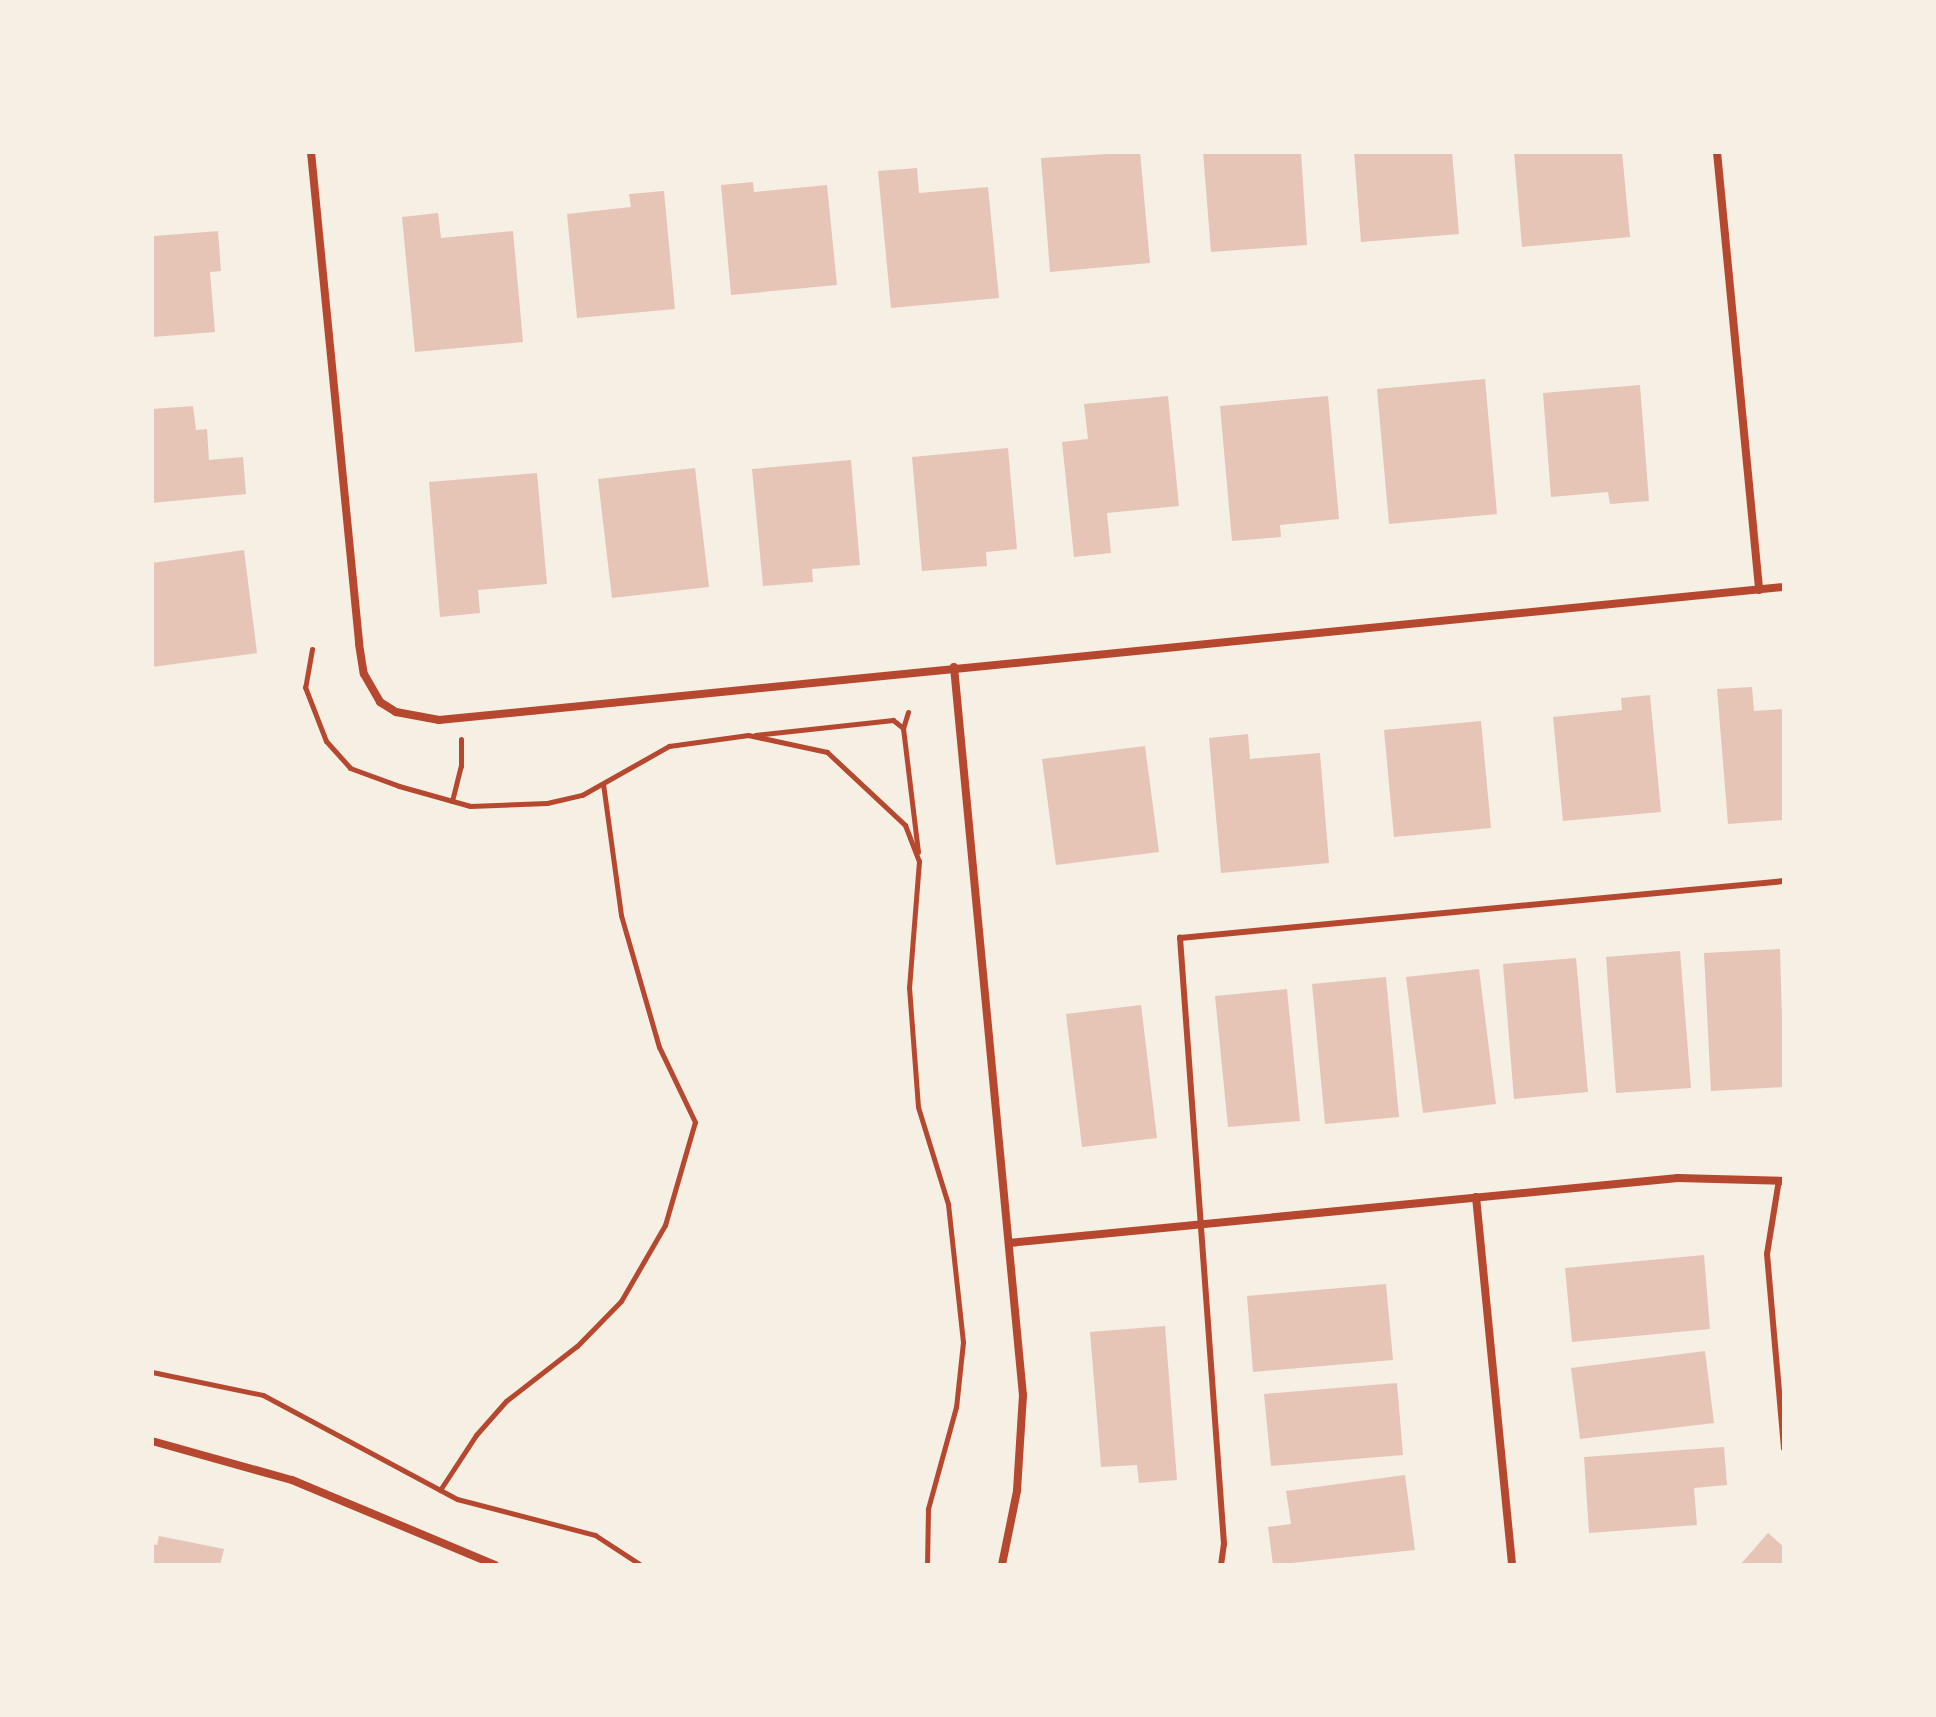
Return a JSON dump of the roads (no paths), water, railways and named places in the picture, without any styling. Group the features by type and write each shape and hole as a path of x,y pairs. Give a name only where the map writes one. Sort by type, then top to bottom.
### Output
{"street":[{"path":"311,152 359,644 364,674 380,702 396,712 439,720 1784,587"},
{"path":"1717,152 1759,590"},
{"path":"954,667 1009,1243 1022,1443 1002,1565"},
{"path":"1009,1243 1678,1178 1781,1181"},
{"path":"1476,1197 1512,1565"},
{"path":"152,1441 292,1480 495,1565"}],"lane":[{"path":"1221,1565 1224,1544 1197,1225 1180,938 1784,881"},
{"path":"1781,1181 1767,1254 1784,1448"}]}
